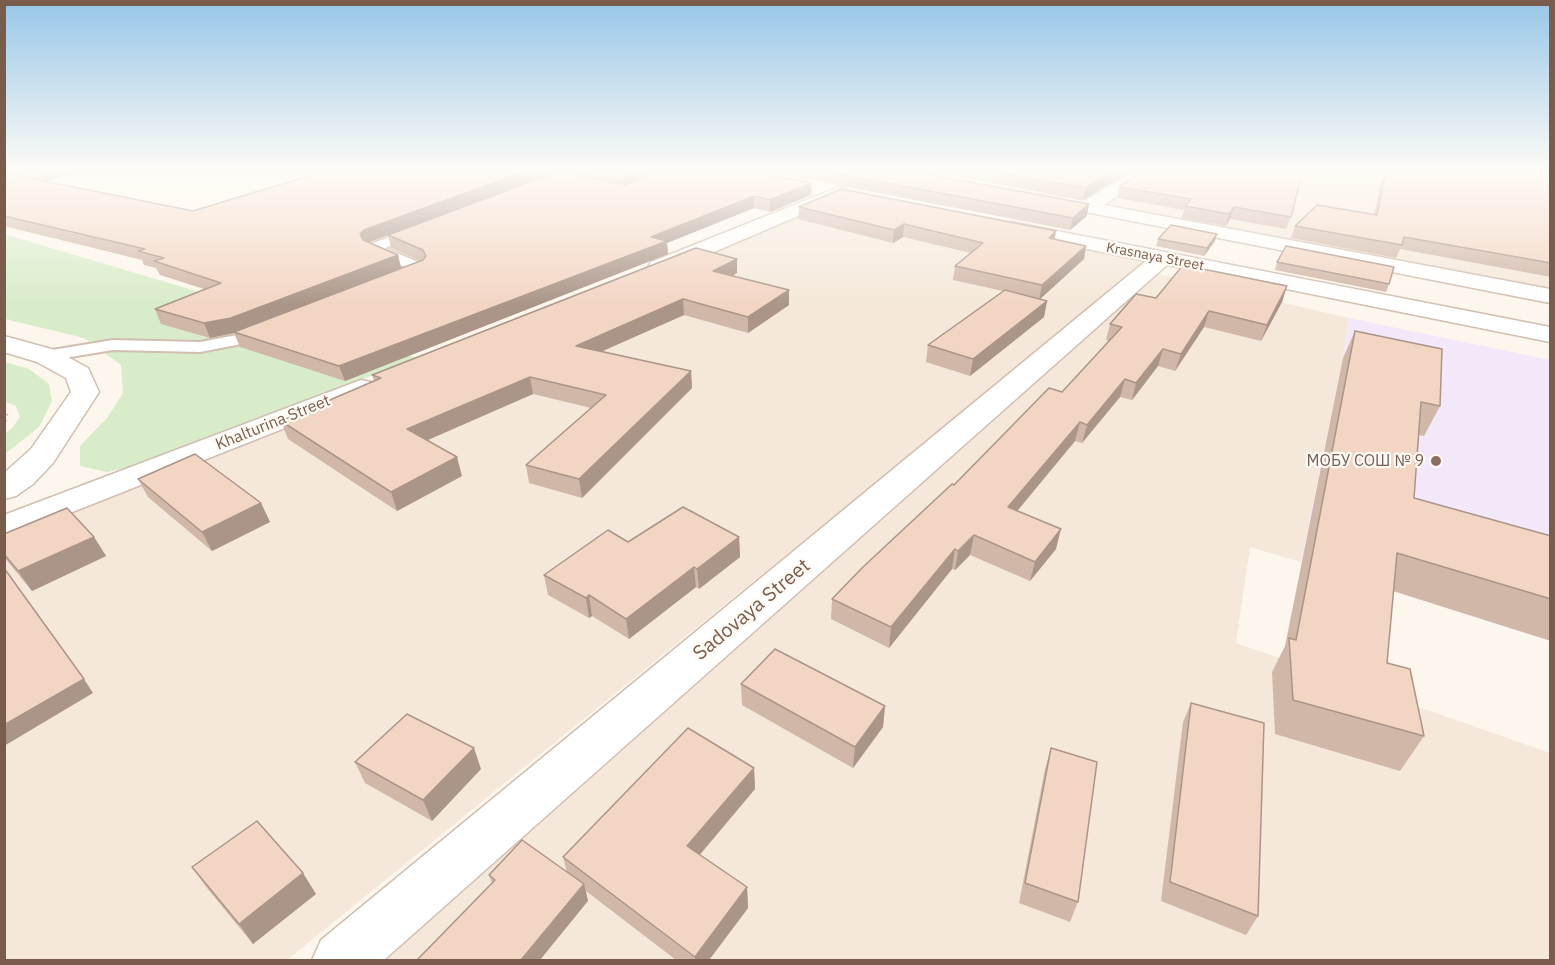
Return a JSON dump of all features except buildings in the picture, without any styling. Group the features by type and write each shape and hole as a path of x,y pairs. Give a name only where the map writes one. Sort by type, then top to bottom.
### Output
{"street":[{"path":"634,278 797,215"},
{"path":"1129,215 1551,296"},
{"name":"Krasnaya Street","path":"990,223 1551,335"},
{"name":"Sadovaya Street","path":"340,960 1162,259"},
{"path":"4,344 46,356 78,374 85,392 42,456 4,489"},
{"name":"Khalturina Street","path":"4,528 382,379"}],"lane":[{"path":"388,281 420,268 373,248 427,227"},
{"path":"46,356 113,345 200,347 241,339 283,323"}],"path":[{"path":"4,410 7,411 4,425"}],"shaded area":[{"path":"800,215 931,215 1149,260 287,960 5,960 5,539"},
{"path":"1152,215 1550,215 1550,290"},
{"path":"1159,274 1349,318 1343,358 1301,562 1250,547 1236,643 1550,753 1550,960 371,960"},
{"name":"МОБУ СОШ № 9","path":"1349,318 1550,360 1550,641 1301,562 1343,358"}],"green space":[{"path":"4,234 417,358 151,462 107,472 80,466 80,446 107,418 123,393 121,365 84,338 5,319"},
{"path":"5,362 29,369 49,384 52,401 39,427 5,454 5,434 20,417 16,406 5,402"}],"place":[{"name":"МОБУ СОШ № 9","path":"1436,461"}]}
